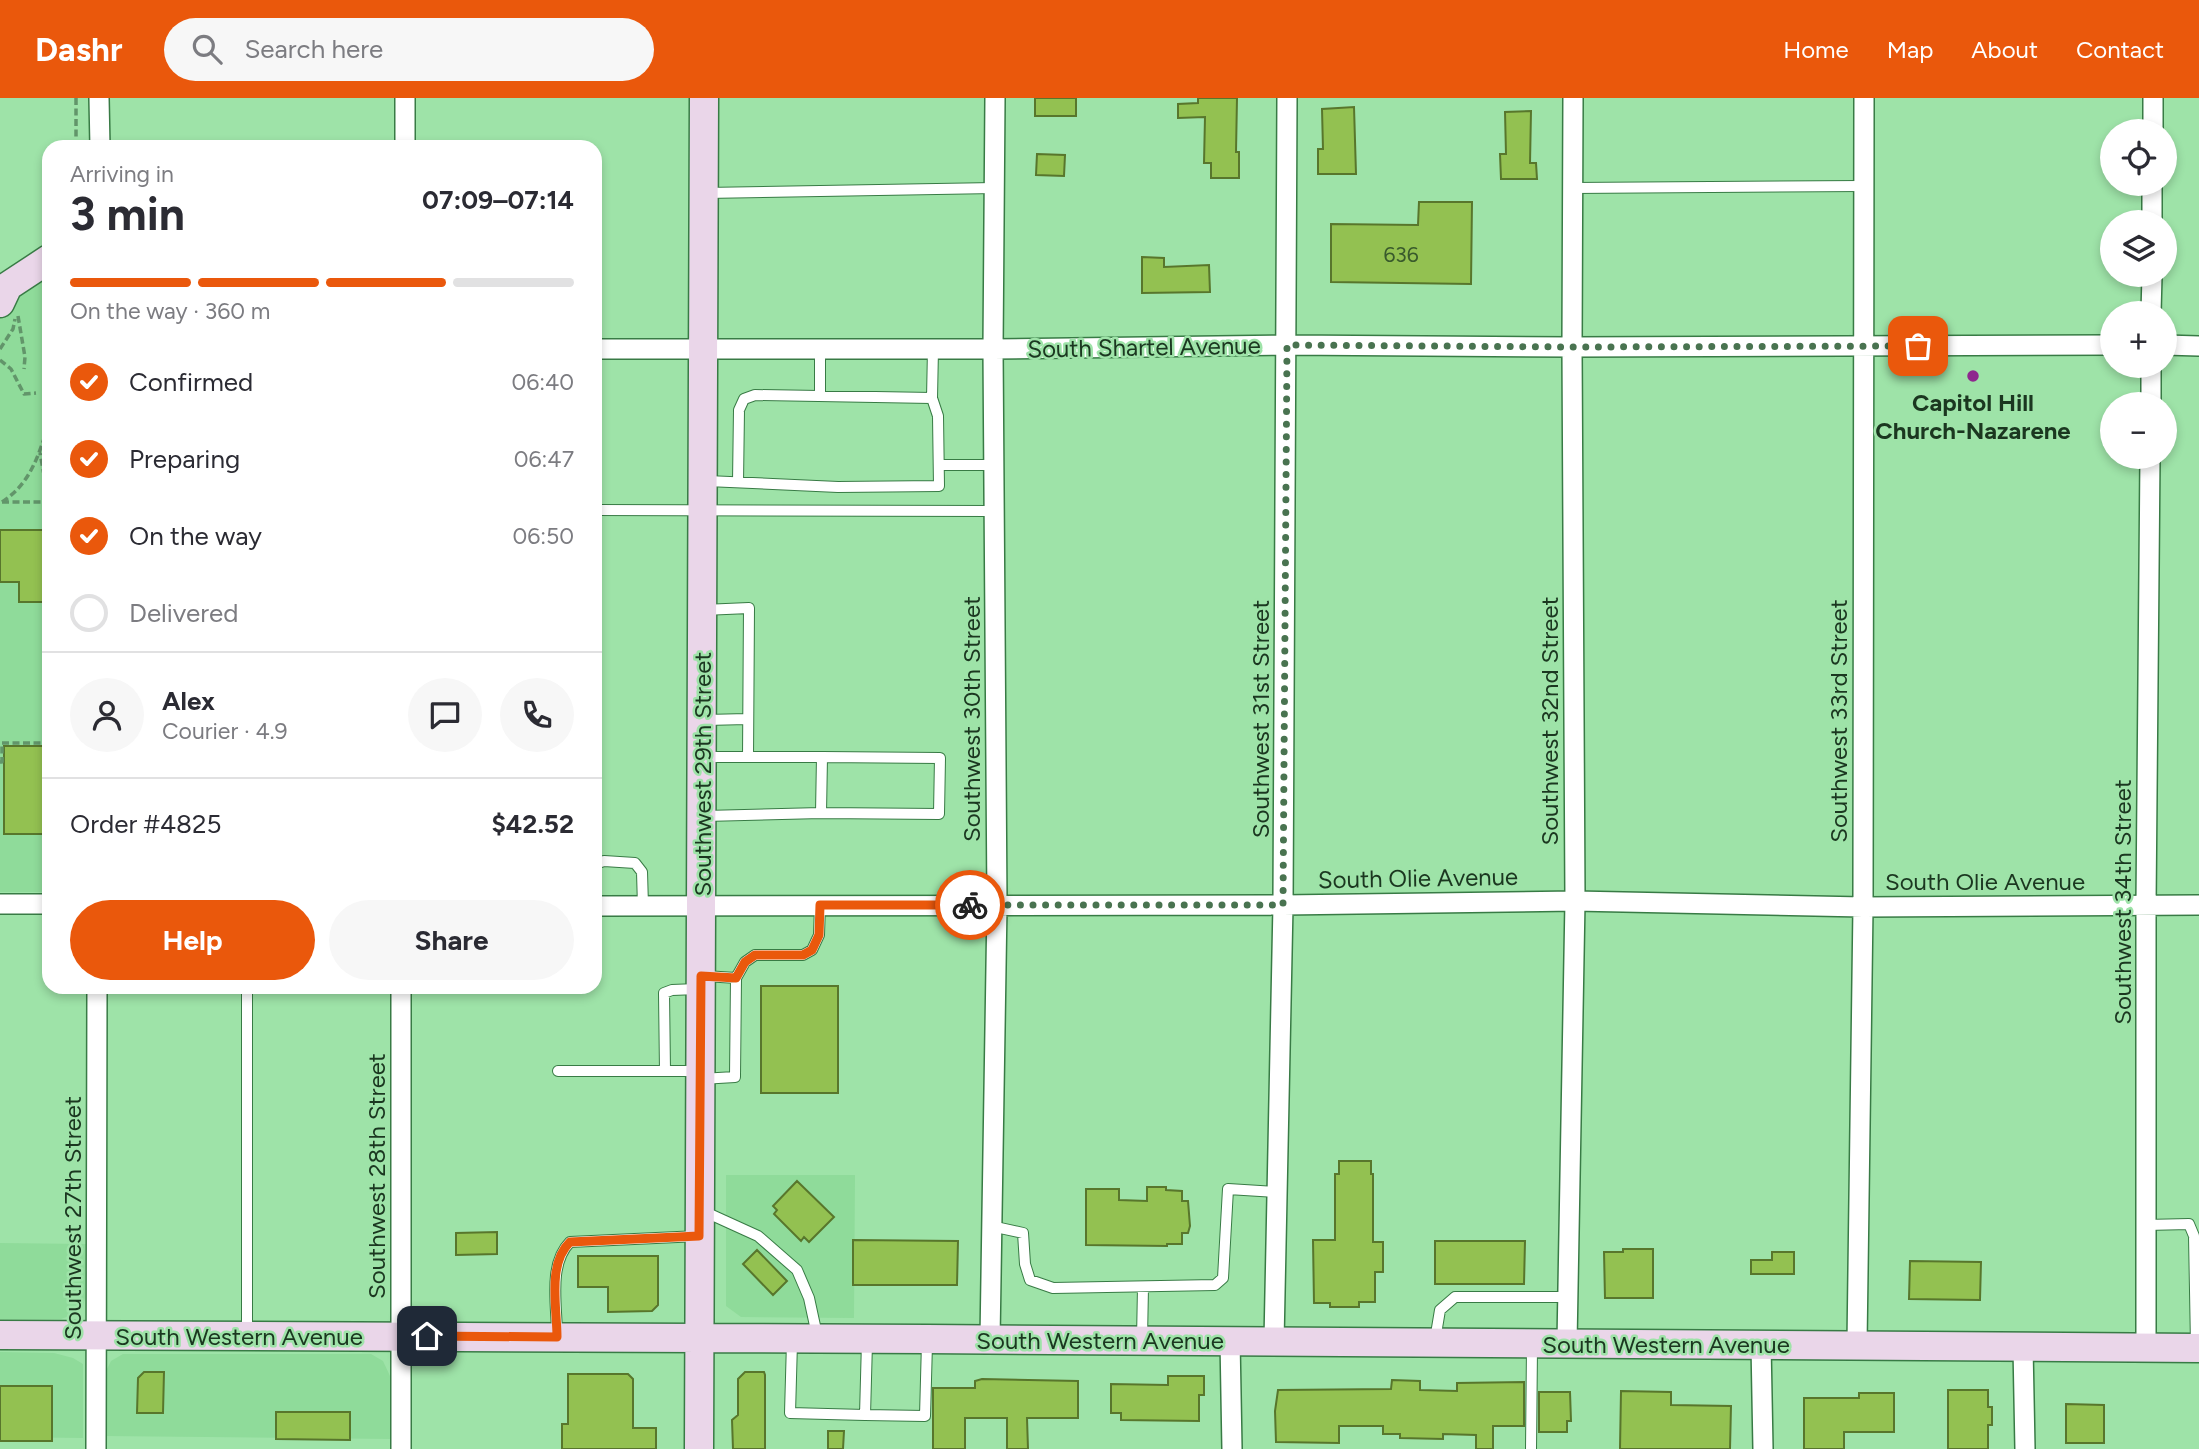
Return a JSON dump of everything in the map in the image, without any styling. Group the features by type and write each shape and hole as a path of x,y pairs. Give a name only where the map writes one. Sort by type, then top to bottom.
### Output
{"main road":[{"name":"Southwest 29th Street","path":"699,1449 704,98"},
{"path":"9,308 8,286 42,264"},
{"name":"South Western Avenue","path":"0,1335 1230,1340 2197,1348"}],"street":[{"path":"99,98 100,140"},
{"path":"405,98 405,140"},
{"name":"Southwest 30th Street","path":"990,1339 997,905 993,349 995,98"},
{"name":"Southwest 31st Street","path":"1274,1341 1283,905 1287,98"},
{"name":"Southwest 32nd Street","path":"1567,1343 1575,901 1573,98"},
{"name":"Southwest 33rd Street","path":"1857,1345 1863,907 1864,98"},
{"path":"2153,98 2153,119"},
{"name":"South Shartel Avenue","path":"602,349 993,349 1287,345 2100,345"},
{"path":"2177,345 2199,346"},
{"name":"Southwest 34th Street","path":"2146,1348 2150,469"},
{"name":"South Olie Avenue","path":"602,906 1283,905 1575,901 1863,907 2199,905"},
{"path":"0,904 42,904"},
{"name":"Southwest 27th Street","path":"96,1449 97,994"},
{"name":"Southwest 28th Street","path":"401,994 401,1449"},
{"path":"1230,1340 1232,1449"},
{"path":"1761,1345 1763,1449"},
{"path":"2023,1347 2025,1449"}],"lane":[{"path":"1572,188 1863,186"},
{"path":"704,192 995,188"},
{"path":"820,349 820,396"},
{"path":"702,481 838,487 939,486 938,416 932,398 933,349"},
{"path":"738,482 739,410 744,399 755,395 932,398"},
{"path":"939,465 994,466"},
{"path":"602,510 994,511"},
{"path":"702,610 749,608 748,757"},
{"path":"702,720 747,719"},
{"path":"701,816 939,814 940,758 702,757"},
{"path":"821,813 822,757"},
{"path":"602,862 635,863 642,872 643,906"},
{"path":"558,1071 665,1071 735,1077 736,978 745,962 755,955 803,955 812,950 819,935 820,905"},
{"path":"665,1071 664,993 701,983 736,978"},
{"path":"247,994 247,1336"},
{"path":"992,1226 1023,1233 1025,1264 1030,1280 1054,1288 1215,1285 1223,1279 1228,1189 1277,1192"},
{"path":"557,1337 556,1268 561,1251 570,1242 699,1222 758,1236 797,1270 809,1298 805,1338 790,1413 925,1416 927,1339"},
{"path":"2146,1225 2189,1224 2193,1236 2197,1295 2197,1348"},
{"path":"1142,1340 1143,1287"},
{"path":"1434,1342 1440,1310 1455,1297 1568,1297"},
{"path":"865,1415 867,1338"},
{"path":"1531,1449 1532,1343"}],"path":[{"path":"76,98 76,140"},
{"path":"9,308 25,357 24,369"},
{"path":"0,360 12,369 24,394 36,393"},
{"path":"1,503 12,496 29,477 42,447"},
{"path":"40,453 42,464"},
{"path":"1,503 42,502"},
{"path":"0,762 2,743 42,743"}],"shaded area":[{"path":"42,252 42,892 0,892 0,277 10,266"},
{"path":"726,1175 855,1175 854,1318 741,1317 726,1306"},
{"path":"0,1243 86,1244 85,1298 78,1313 61,1319 0,1319"},
{"path":"0,1352 54,1353 83,1364 83,1438 0,1437"},
{"path":"123,1354 371,1354 383,1361 390,1376 390,1439 104,1436 104,1375 111,1361"}],"building":[{"path":"1035,98 1076,98 1076,116 1035,116"},
{"path":"1198,98 1237,98 1236,152 1239,152 1239,178 1211,178 1211,163 1204,163 1205,117 1178,118 1178,104 1198,103"},
{"path":"1354,107 1356,174 1318,174 1318,149 1323,149 1322,109"},
{"path":"1531,111 1530,163 1536,163 1537,179 1501,179 1500,154 1506,154 1505,112"},
{"path":"1037,154 1065,155 1064,176 1036,175"},
{"path":"1419,202 1472,202 1471,284 1331,282 1331,224 1418,225"},
{"path":"1142,257 1164,258 1164,267 1209,265 1210,292 1142,293"},
{"path":"0,530 42,530 42,602 19,602 19,582 0,582"},
{"path":"4,746 42,746 42,834 4,834"},
{"path":"761,986 838,986 838,1093 761,1093"},
{"path":"1339,1161 1371,1161 1373,1242 1383,1242 1383,1272 1375,1272 1375,1302 1359,1302 1359,1307 1330,1307 1330,1303 1314,1303 1313,1240 1335,1240 1335,1174 1339,1174"},
{"path":"797,1181 834,1217 809,1242 804,1237 801,1241 774,1214 777,1210 773,1206"},
{"path":"1147,1187 1166,1187 1166,1190 1182,1191 1182,1201 1188,1201 1190,1226 1188,1233 1182,1233 1182,1244 1086,1245 1086,1189 1119,1189 1119,1200 1147,1201"},
{"path":"497,1232 497,1254 456,1255 456,1233"},
{"path":"853,1240 958,1241 957,1285 853,1285"},
{"path":"1435,1241 1525,1241 1524,1284 1435,1284"},
{"path":"1623,1249 1653,1249 1653,1298 1605,1298 1604,1252 1623,1252"},
{"path":"757,1250 787,1281 773,1295 743,1264"},
{"path":"1772,1252 1794,1252 1794,1274 1751,1274 1751,1260 1772,1260"},
{"path":"578,1256 658,1256 658,1305 652,1311 608,1312 608,1287 578,1287"},
{"path":"1910,1261 1981,1262 1980,1300 1909,1299"},
{"path":"144,1372 164,1372 163,1413 137,1413 138,1378"},
{"path":"745,1372 764,1372 765,1375 765,1449 733,1449 732,1420 738,1415 738,1379"},
{"path":"568,1374 628,1374 633,1379 633,1428 656,1428 656,1449 562,1449 562,1424 568,1424"},
{"path":"1168,1376 1204,1376 1204,1395 1199,1395 1199,1421 1121,1420 1121,1413 1111,1413 1111,1384 1168,1385"},
{"path":"1392,1380 1420,1381 1420,1390 1457,1391 1457,1383 1524,1382 1524,1426 1493,1426 1493,1449 1476,1449 1476,1435 1443,1434 1443,1439 1400,1438 1400,1434 1383,1434 1383,1426 1339,1426 1339,1443 1276,1442 1275,1411 1278,1390 1391,1389"},
{"path":"975,1381 1078,1381 1078,1418 1027,1418 1028,1449 1007,1449 1007,1418 965,1418 965,1449 933,1449 933,1388 975,1388"},
{"path":"0,1386 52,1386 52,1441 0,1441"},
{"path":"1948,1390 1988,1390 1992,1425 1988,1425 1988,1449 1948,1449"},
{"path":"1621,1391 1671,1392 1671,1405 1731,1406 1730,1449 1620,1449"},
{"path":"1539,1392 1570,1392 1571,1421 1567,1421 1567,1432 1539,1432"},
{"path":"1859,1393 1894,1393 1894,1432 1844,1432 1844,1449 1804,1449 1804,1398 1859,1398"},
{"path":"2066,1404 2104,1405 2104,1443 2066,1443"},
{"path":"276,1412 350,1412 350,1440 276,1439"},
{"path":"828,1431 844,1431 843,1449 828,1449"}],"way so far":[{"path":"970,905 1283,905 1287,345 1918,346"}],"place":[{"name":"Capitol Hill Church-Nazarene","path":"1973,376"}],"route":[{"path":"427,1336 557,1337 556,1268 561,1251 570,1242 699,1236 701,976 736,978 745,962 755,955 803,955 812,950 819,935 820,905 970,905"}]}
